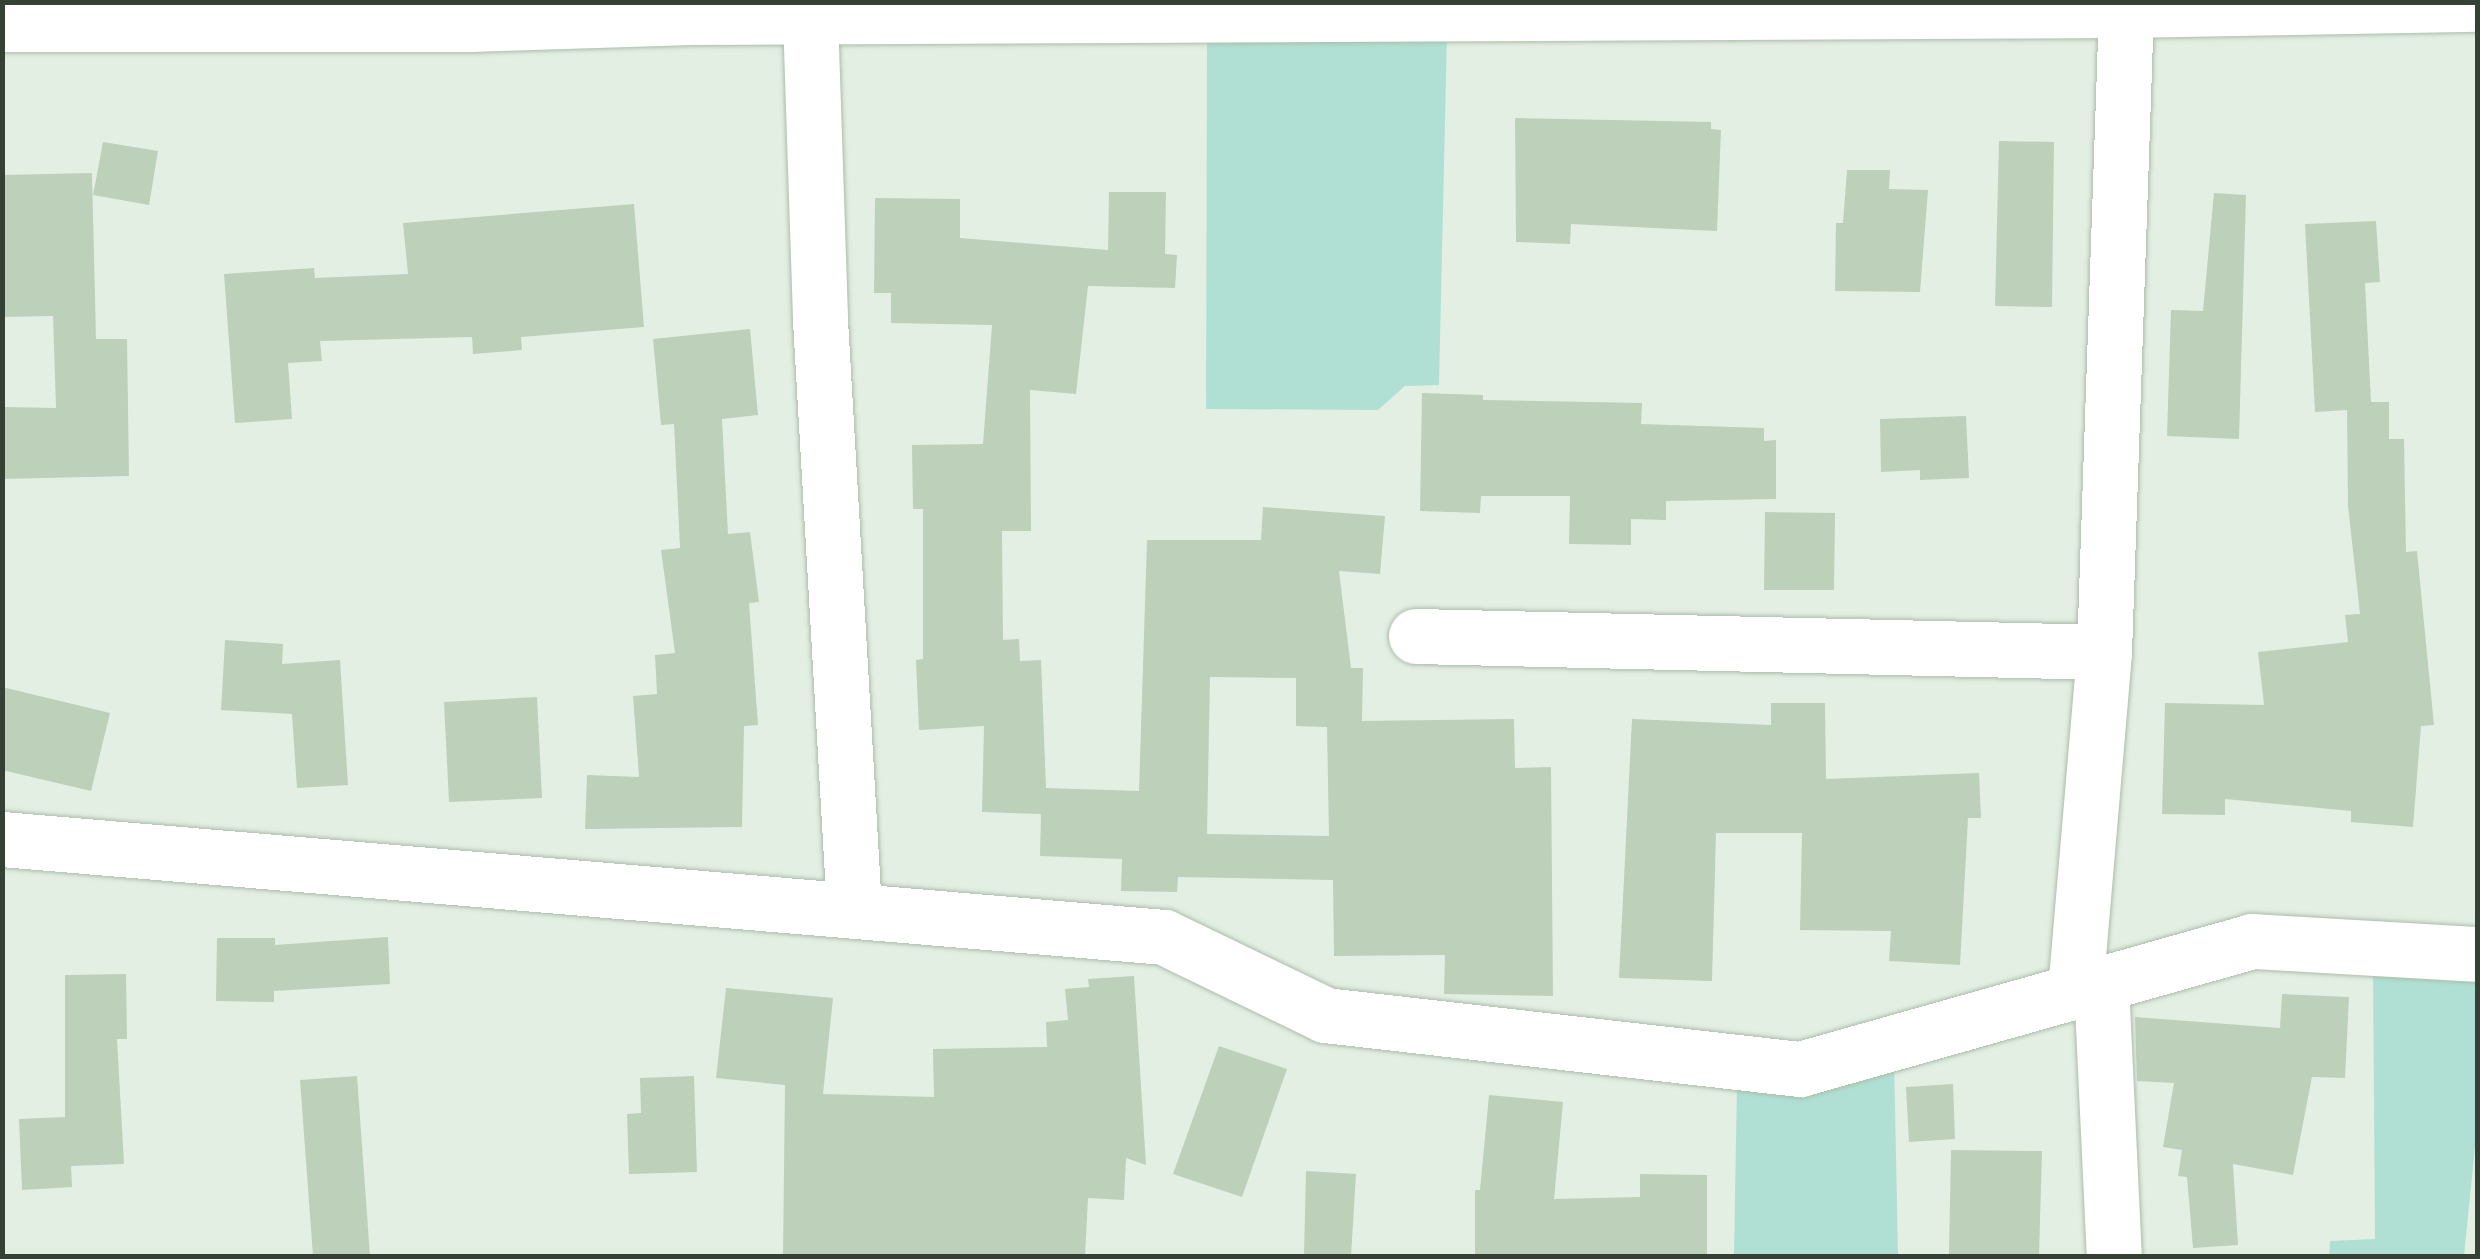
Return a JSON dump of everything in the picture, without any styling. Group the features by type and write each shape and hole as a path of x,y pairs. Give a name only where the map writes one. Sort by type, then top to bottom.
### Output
{"street":[{"path":"2,24 471,24 692,10 810,16 1582,6 2126,10 2478,4"},
{"path":"2114,1256 2088,988 2126,10"},
{"path":"810,16 820,320 854,910"},
{"path":"1416,636 2104,652"},
{"path":"2,839 1164,938 1326,1015 1800,1069 2252,941 2478,954"}],"shaded area":[{"path":"1447,34 1439,385 1405,386 1378,410 1206,409 1207,35"},
{"path":"2477,972 2478,1117 2464,1256 2329,1256 2330,1241 2375,1239 2373,973"},
{"path":"1894,1055 1898,1256 1734,1256 1737,1083"}],"building":[{"path":"1515,118 1711,122 1711,129 1721,130 1717,231 1571,224 1570,244 1516,242"},
{"path":"1999,141 2054,142 2052,307 1995,306"},
{"path":"103,142 158,151 149,205 93,195"},
{"path":"1847,170 1890,170 1889,189 1928,190 1920,292 1835,291 1836,223 1843,223"},
{"path":"92,173 96,339 127,339 129,476 2,479 2,407 56,408 53,316 2,317 2,175"},
{"path":"1109,192 1166,192 1165,254 1177,255 1175,288 1088,286 1076,394 1030,390 1031,531 1002,531 1003,640 1019,639 1020,661 1041,660 1046,788 1139,791 1147,540 1261,540 1263,507 1385,516 1380,574 1339,571 1351,668 1363,668 1362,721 1514,719 1515,768 1551,767 1553,996 1444,994 1445,955 1334,956 1333,880 1178,877 1177,892 1121,891 1122,859 1040,856 1041,814 982,812 984,726 919,730 916,660 923,659 923,509 913,509 912,445 983,444 992,325 891,323 891,293 874,293 875,198 960,199 960,238 1108,250","holes":["1210,677 1296,678 1296,726 1327,727 1329,836 1207,834"]},
{"path":"2214,193 2246,195 2239,439 2167,436 2171,310 2203,311"},
{"path":"634,204 644,327 521,337 522,350 473,354 472,337 320,341 322,361 288,363 292,419 235,423 224,274 314,268 315,278 408,274 403,223"},
{"path":"2376,221 2380,282 2365,283 2371,402 2389,402 2389,439 2404,439 2406,552 2417,551 2434,725 2421,726 2413,827 2351,822 2351,811 2225,799 2225,815 2162,814 2165,703 2264,705 2258,652 2348,642 2345,615 2360,614 2348,506 2347,410 2315,412 2305,224"},
{"path":"750,329 758,415 722,419 728,534 750,532 759,602 749,603 758,725 744,726 742,827 585,829 587,775 639,777 633,696 657,694 655,655 675,653 661,550 680,548 674,424 661,425 653,339"},
{"path":"1422,393 1483,395 1483,400 1642,403 1641,424 1764,428 1764,441 1776,440 1776,499 1666,501 1666,520 1631,519 1631,545 1569,544 1570,496 1481,496 1480,513 1420,511"},
{"path":"1966,416 1969,478 1920,480 1920,470 1881,472 1880,419"},
{"path":"1765,512 1835,513 1834,590 1764,590"},
{"path":"225,640 283,644 282,664 340,660 348,785 297,788 292,714 221,710"},
{"path":"2,687 110,713 91,791 2,770"},
{"path":"537,697 542,798 449,802 444,702"},
{"path":"1771,703 1825,703 1826,779 1979,773 1981,818 1968,818 1960,965 1889,961 1891,931 1800,930 1802,833 1716,833 1712,981 1619,978 1632,719 1771,725"},
{"path":"388,937 390,984 274,991 274,1002 216,1001 217,938 275,938 275,945"},
{"path":"126,974 127,1039 117,1039 124,1164 71,1166 72,1187 22,1190 19,1119 65,1117 65,975"},
{"path":"1134,976 1146,1165 1126,1158 1124,1200 1088,1198 1085,1256 783,1256 785,1085 716,1078 726,988 833,998 823,1094 934,1097 933,1049 1047,1047 1046,1022 1068,1020 1065,989 1089,987 1088,979"},
{"path":"2282,994 2349,997 2345,1078 2312,1077 2293,1175 2233,1164 2238,1245 2193,1248 2187,1177 2178,1176 2182,1150 2163,1147 2174,1083 2137,1081 2135,1017 2280,1028"},
{"path":"1219,1046 1287,1069 1242,1197 1173,1174"},
{"path":"357,1076 370,1256 313,1256 300,1080"},
{"path":"694,1076 697,1172 629,1174 627,1114 641,1113 640,1078"},
{"path":"1953,1084 1955,1139 1909,1142 1906,1087"},
{"path":"1489,1095 1563,1102 1554,1199 1640,1197 1640,1174 1707,1175 1707,1256 1475,1256 1475,1190 1480,1190"},
{"path":"1951,1150 2042,1151 2039,1256 1949,1254"},
{"path":"1306,1171 1356,1174 1351,1256 1304,1256"}]}
